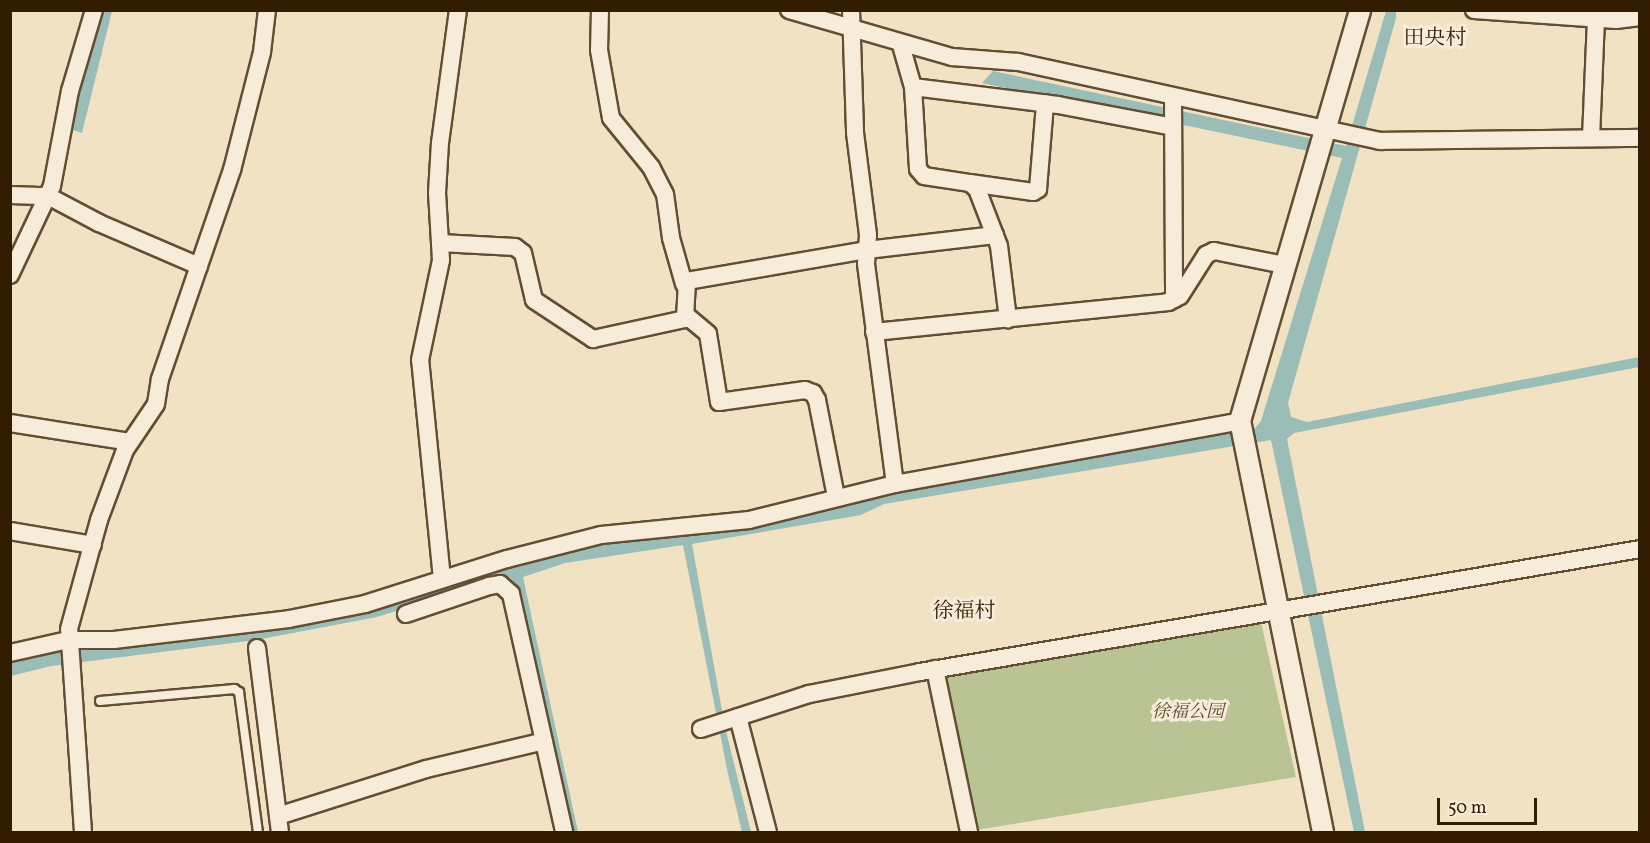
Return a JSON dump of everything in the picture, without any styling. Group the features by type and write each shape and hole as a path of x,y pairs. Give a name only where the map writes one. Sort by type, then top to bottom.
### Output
{"street":[{"path":"10,275 48,196 70,91 94,10"},
{"path":"83,832 68,640 93,545 130,442 156,404 160,379 232,170 262,52 267,10"},
{"path":"442,579 420,360 436,293 440,243 440,143 458,10"},
{"path":"600,10 599,50 611,118 651,167 664,194 671,238 684,284 688,317 708,333 719,402 805,390 813,393 818,400 836,497"},
{"path":"789,10 901,45 952,57 1018,62 1380,141 1640,138"},
{"path":"851,10 855,133 874,332 895,484"},
{"path":"1323,832 1240,421 1360,10"},
{"path":"1474,10 1596,18 1616,15 1640,18"},
{"path":"1591,138 1596,18"},
{"path":"901,45 914,87 918,169 924,176 1033,192 1038,189 1045,103"},
{"path":"914,87 1045,103 1173,127"},
{"path":"1173,97 1174,299"},
{"path":"970,183 987,209 995,235 1008,319"},
{"path":"10,195 48,196 99,223 199,266"},
{"path":"684,284 867,250 995,235"},
{"path":"440,243 515,246 523,253 534,300 593,339 614,337 688,317"},
{"path":"874,332 1174,299 1206,255 1214,251 1284,265"},
{"path":"10,653 68,640 114,640 289,619 365,604 442,579 601,535 749,520 895,484 1240,421"},
{"path":"10,423 130,442"},
{"path":"10,531 93,545"},
{"path":"701,729 809,694 935,669 1640,549"},
{"path":"406,614 489,586 500,584 511,594 564,832"},
{"path":"257,648 279,824 426,770 544,741"},
{"path":"935,669 969,832"},
{"path":"738,717 768,832"}],"lane":[{"path":"100,701 234,689 239,692 258,832"}],"green space":[{"name":"徐福公园","path":"1260,618 1296,777 971,831 938,673"}],"water":[{"path":"100,11 112,11 82,133 69,129"},
{"path":"1386,11 1396,11 1396,18 1288,403 1291,417 1307,422 1639,357 1639,367 1294,433 1287,439 1365,832 1354,832 1271,440 884,504 861,515 692,544 725,727 751,832 742,832 728,774 683,545 565,563 523,577 578,832 570,832 511,578 499,578 377,617 256,640 51,666 11,676 11,663 56,653 232,633 594,544 777,520 881,496 1255,428 1261,421 1342,158 982,83 993,71 1346,146"}],"district":[{"name":"田央村","path":"1435,39"},
{"name":"徐福村","path":"964,612"}]}
